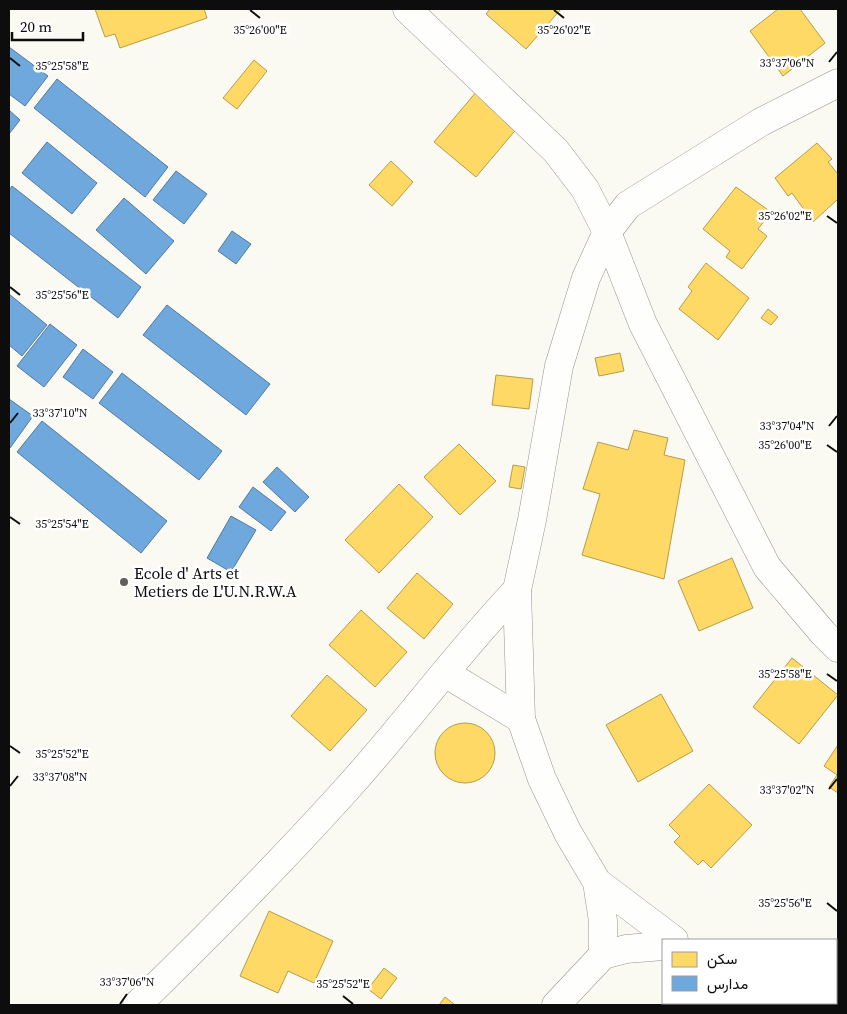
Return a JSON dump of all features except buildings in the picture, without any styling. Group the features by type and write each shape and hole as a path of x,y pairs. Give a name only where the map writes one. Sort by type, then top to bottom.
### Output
{"street":[{"path":"407,9 556,151 578,178 607,232 643,324 768,567 823,633 838,648"},
{"path":"673,939 598,882 568,833 542,779 521,719 517,590 532,520 559,366 586,278 607,232 628,205 761,122 838,83"},
{"path":"136,1005 221,922 346,791 487,622 517,590"},
{"path":"445,673 521,719"},
{"path":"598,882 603,915 603,955"},
{"path":"556,1005 603,955 626,949 662,946"}],"place":[{"name":"Ecole d' Arts et Metiers de L'U.N.R.W.A","path":"124,582"}]}
